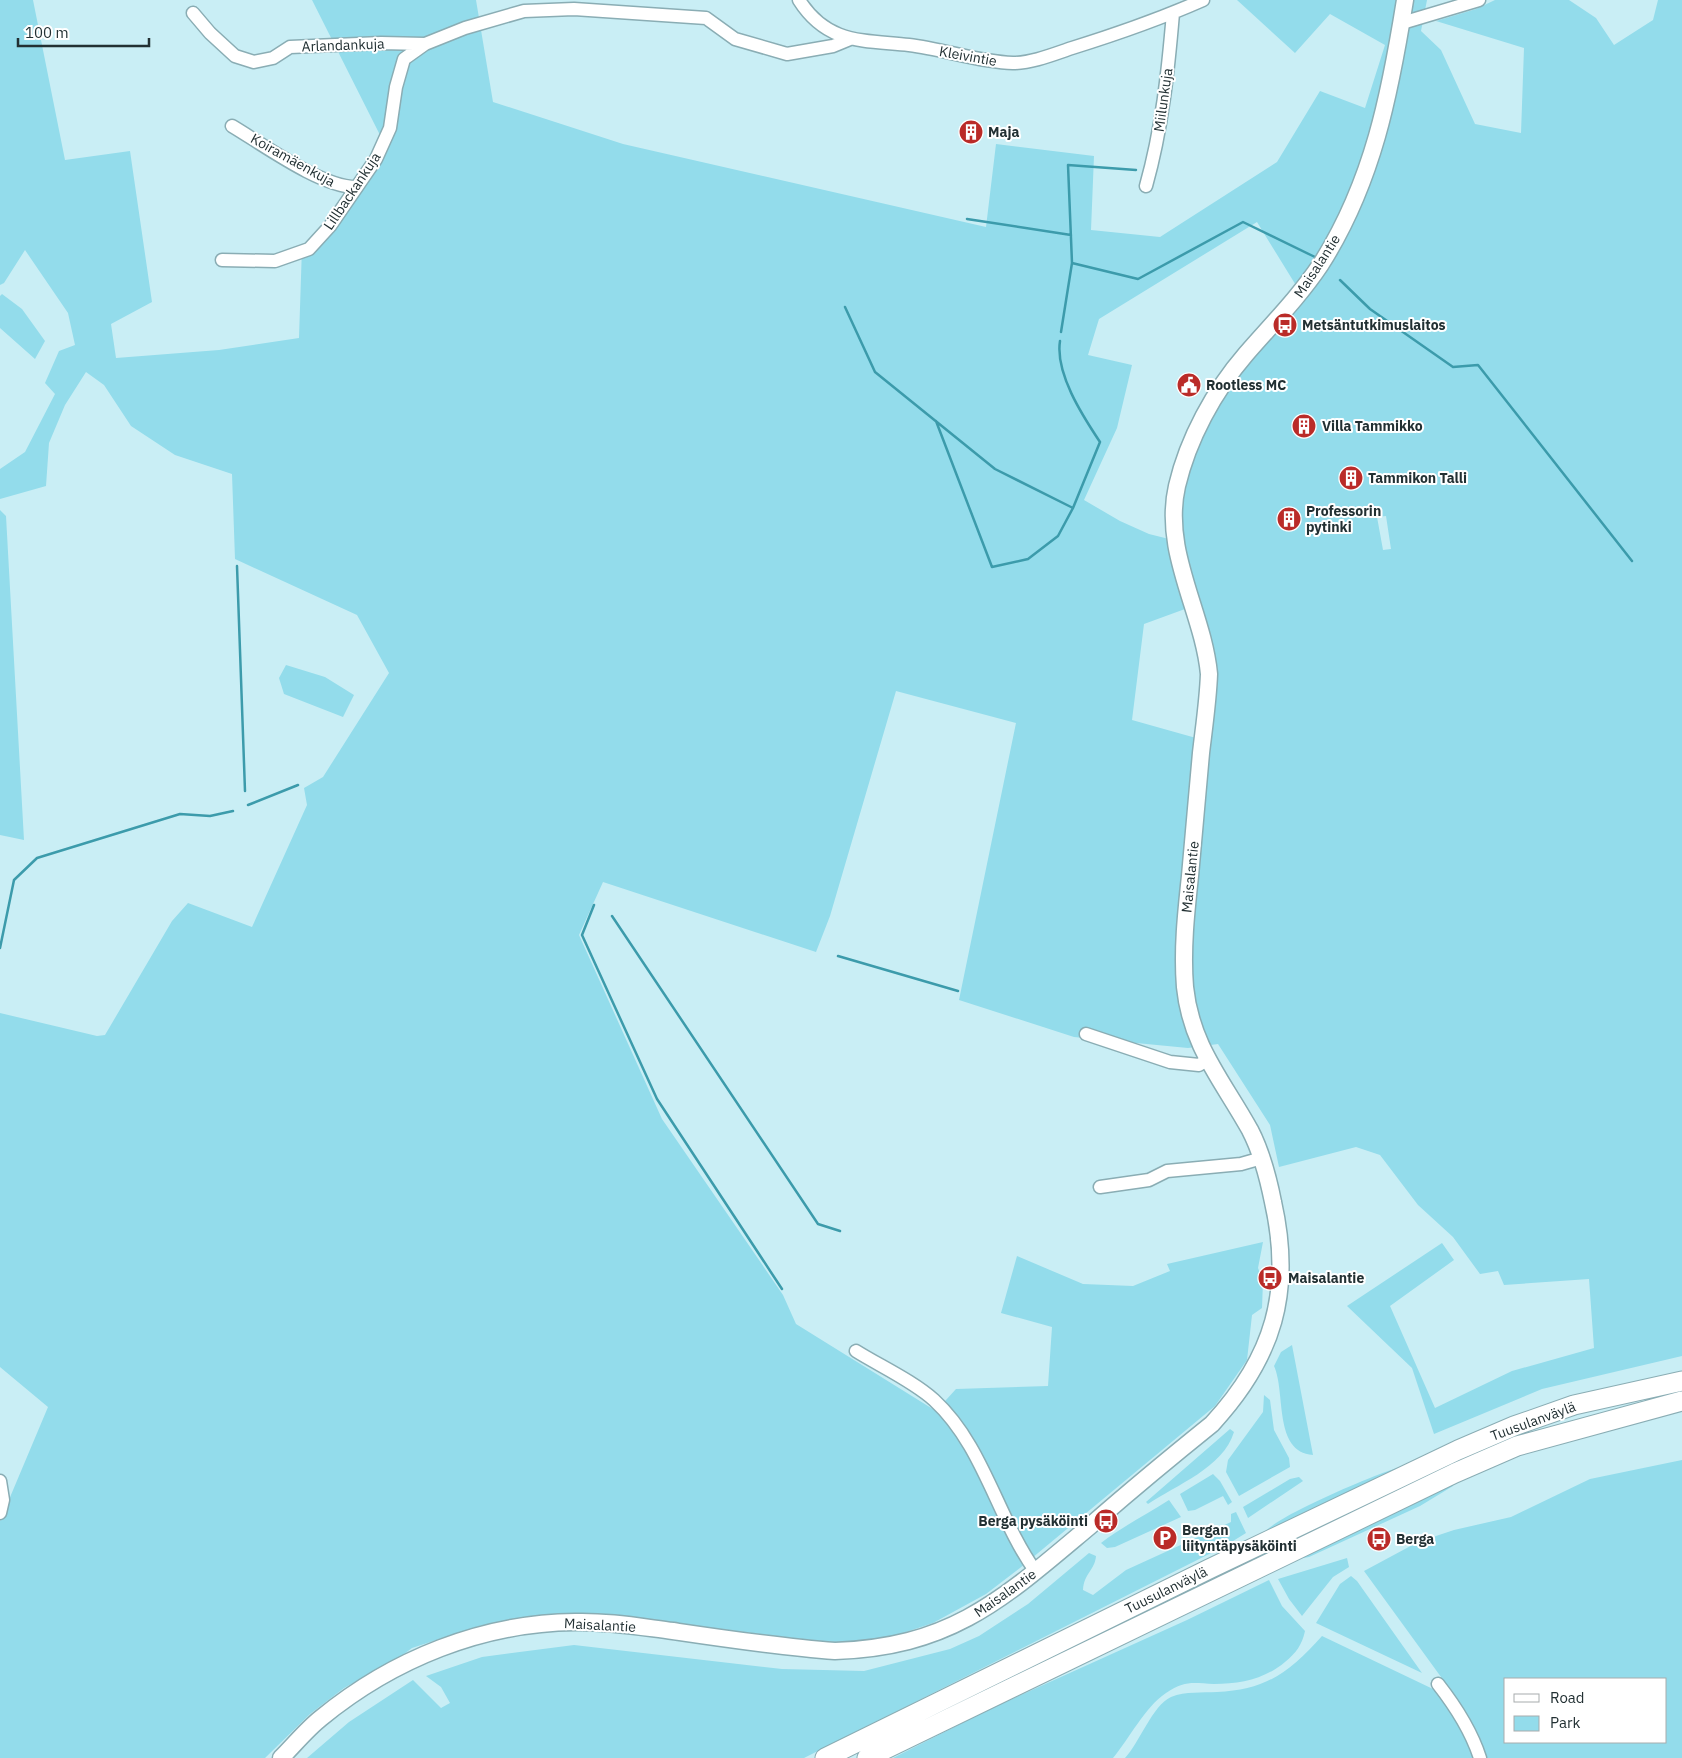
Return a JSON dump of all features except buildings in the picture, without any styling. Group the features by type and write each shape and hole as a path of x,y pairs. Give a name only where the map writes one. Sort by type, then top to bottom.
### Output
{"highway":[{"name":"Tuusulanväylä","path":"825,1758 1458,1450 1514,1426 1574,1405 1682,1381"},
{"name":"Tuusulanväylä","path":"870,1756 1455,1473 1516,1446 1682,1401"}],"main road":[{"name":"Maisalantie","path":"282,1758 320,1719 364,1686 408,1661 463,1640 494,1632 547,1623 576,1622 641,1627 801,1648 865,1650 915,1640 962,1622 1004,1597 1036,1572 1212,1424 1233,1401 1253,1372 1267,1344 1276,1318 1282,1269 1276,1214 1262,1158 1242,1117 1207,1060 1194,1032 1189,1013 1184,961 1185,920 1209,674 1205,645 1179,558 1175,531 1177,487 1189,447 1210,405 1245,355 1297,297 1320,264 1352,209 1370,164 1382,119 1406,0"}],"street":[{"name":"Kleivintie","path":"799,0 814,21 826,29 850,39 912,45 991,62 1016,63 1051,55 1121,33 1204,0"},
{"path":"1402,23 1479,0"},
{"name":"Lillbackankuja","path":"222,260 274,261 309,249 330,226 376,159 390,128 396,87 404,59 425,44 465,28 524,11 574,9 706,18 735,39 787,54 833,46 850,39"},
{"name":"Miilunkuja","path":"1146,186 1156,149 1163,110 1172,13"},
{"name":"Arlandankuja","path":"193,14 210,33 236,56 254,62 273,58 290,47 381,43 425,44"},
{"name":"Koiramäenkuja","path":"232,126 327,182 346,187 356,187"},
{"path":"1086,1034 1170,1062 1199,1065 1207,1060"},
{"path":"1100,1188 1149,1180 1167,1171 1241,1164 1262,1158"},
{"path":"856,1351 931,1397 952,1419 971,1448 1023,1554 1036,1572"},
{"path":"0,1481 3,1500 0,1513"},
{"path":"1438,1684 1458,1710 1474,1741 1480,1758"}],"green space":[{"path":"0,0 33,0 65,160 130,151 152,302 111,324 116,358 219,350 299,338 302,247 332,218 382,139 312,0 476,0 493,102 623,144 986,227 996,144 1094,156 1091,230 1160,237 1277,162 1320,91 1365,108 1385,45 1330,14 1295,53 1237,0 1427,0 1421,31 1441,50 1475,124 1521,133 1524,48 1436,21 1476,9 1495,0 1569,0 1596,18 1614,45 1653,20 1658,0 1682,0 1682,1356 1542,1389 1434,1434 1412,1368 1347,1306 1442,1243 1454,1260 1390,1306 1435,1408 1512,1371 1594,1348 1589,1279 1504,1285 1498,1271 1480,1274 1453,1237 1418,1205 1380,1155 1356,1147 1279,1167 1270,1125 1218,1044 1188,1048 1074,1037 959,1000 1016,723 896,691 830,916 816,952 603,882 579,935 662,1119 783,1295 796,1324 936,1411 956,1389 1048,1386 1052,1327 1001,1313 1017,1256 1083,1284 1133,1286 1170,1271 1167,1264 1263,1242 1258,1268 1263,1281 1262,1308 1252,1315 1247,1360 1215,1406 986,1594 933,1623 888,1638 835,1643 604,1615 535,1616 479,1626 412,1648 400,1657 344,1688 310,1714 265,1758 0,1758 0,1521 48,1407 0,1367 0,1013 97,1036 105,1035 172,921 188,903 252,927 307,805 304,788 323,777 389,673 357,615 235,559 232,474 175,455 131,426 104,385 86,372 65,405 49,443 46,486 0,499 0,469 25,452 55,394 45,383 59,351 75,345 68,313 25,250 4,283 0,285","holes":["1257,222 1297,287 1185,447 1169,539 1149,534 1120,521 1084,500 1117,428 1132,365 1088,355 1099,319","1386,516 1391,549 1383,550 1377,517","1185,609 1199,649 1202,669 1196,738 1132,720 1144,624"]},
{"path":"2,294 22,309 45,341 35,359 0,328 0,296"},
{"path":"0,510 6,516 24,840 0,835"},
{"path":"286,665 325,677 354,695 343,717 284,694 279,678"},
{"path":"1292,1345 1313,1455 1300,1451 1292,1443 1286,1432 1283,1419 1274,1366 1281,1352"},
{"path":"1264,1395 1270,1400 1274,1430 1289,1458 1290,1467 1239,1496 1226,1472 1228,1460 1263,1412"},
{"path":"1230,1429 1234,1432 1228,1445 1209,1466 1148,1504 1146,1502"},
{"path":"1682,1460 1682,1758 1486,1758 1484,1749 1457,1699 1364,1571 1418,1542 1454,1530 1511,1517 1590,1479"},
{"path":"1400,1467 1264,1533 1287,1516 1306,1506 1350,1486"},
{"path":"1213,1474 1220,1481 1232,1502 1228,1505 1223,1496 1195,1510 1188,1511 1180,1494"},
{"path":"1299,1477 1303,1481 1248,1518 1243,1507 1290,1479"},
{"path":"1453,1484 1453,1486 1420,1506 1309,1557 1297,1559"},
{"path":"1169,1500 1181,1517 1115,1547 1107,1548 1101,1543 1118,1531"},
{"path":"1236,1512 1246,1533 1225,1546 804,1758 307,1758 349,1722 413,1680 441,1708 450,1703 441,1687 426,1676 482,1657 574,1645 782,1669 864,1671 950,1649 979,1636 1028,1604 1089,1553 1096,1556 1094,1565 1085,1579 1083,1590 1093,1595 1126,1570 1231,1522 1231,1514"},
{"path":"1347,1558 1349,1567 1333,1577 1302,1616 1289,1599 1278,1579"},
{"path":"1351,1576 1357,1581 1422,1673 1316,1623 1340,1584"},
{"path":"1269,1580 1282,1606 1305,1631 1300,1645 1289,1659 1269,1673 1243,1682 1224,1684 1189,1683 1173,1689 1158,1699 1144,1715 1113,1758 893,1758 992,1708 1187,1620"},
{"path":"1322,1636 1433,1689 1449,1704 1468,1737 1474,1758 1125,1758 1158,1708 1171,1697 1188,1693 1234,1690 1263,1683 1288,1669"}],"waterway":[{"path":"1061,332 1072,263 1068,165 1136,170"},
{"path":"967,219 1071,235"},
{"path":"1072,263 1138,279 1243,222 1315,257"},
{"path":"1340,280 1370,309 1453,367 1478,365 1632,561"},
{"path":"845,307 875,372 995,469 1073,508"},
{"path":"936,421 992,567 1028,559 1058,536 1073,508 1100,442 1071,393 1062,366 1060,341"},
{"path":"237,566 245,791"},
{"path":"248,805 298,785"},
{"path":"0,948 14,880 37,858 180,814 210,816 233,811"},
{"path":"594,905 582,935 657,1099 782,1289"},
{"path":"612,916 818,1224 840,1231"},
{"path":"838,956 958,991"}],"place":[{"name":"Maja","path":"971,132"},
{"name":"Metsäntutkimuslaitos","path":"1285,325"},
{"name":"Rootless MC","path":"1189,385"},
{"name":"Villa Tammikko","path":"1304,426"},
{"name":"Tammikon Talli","path":"1351,478"},
{"name":"Professorin pytinki","path":"1289,519"},
{"name":"Maisalantie","path":"1270,1278"},
{"name":"Berga pysäköinti","path":"1106,1521"},
{"name":"Bergan liityntäpysäköinti","path":"1165,1538"},
{"name":"Berga","path":"1379,1539"}]}
